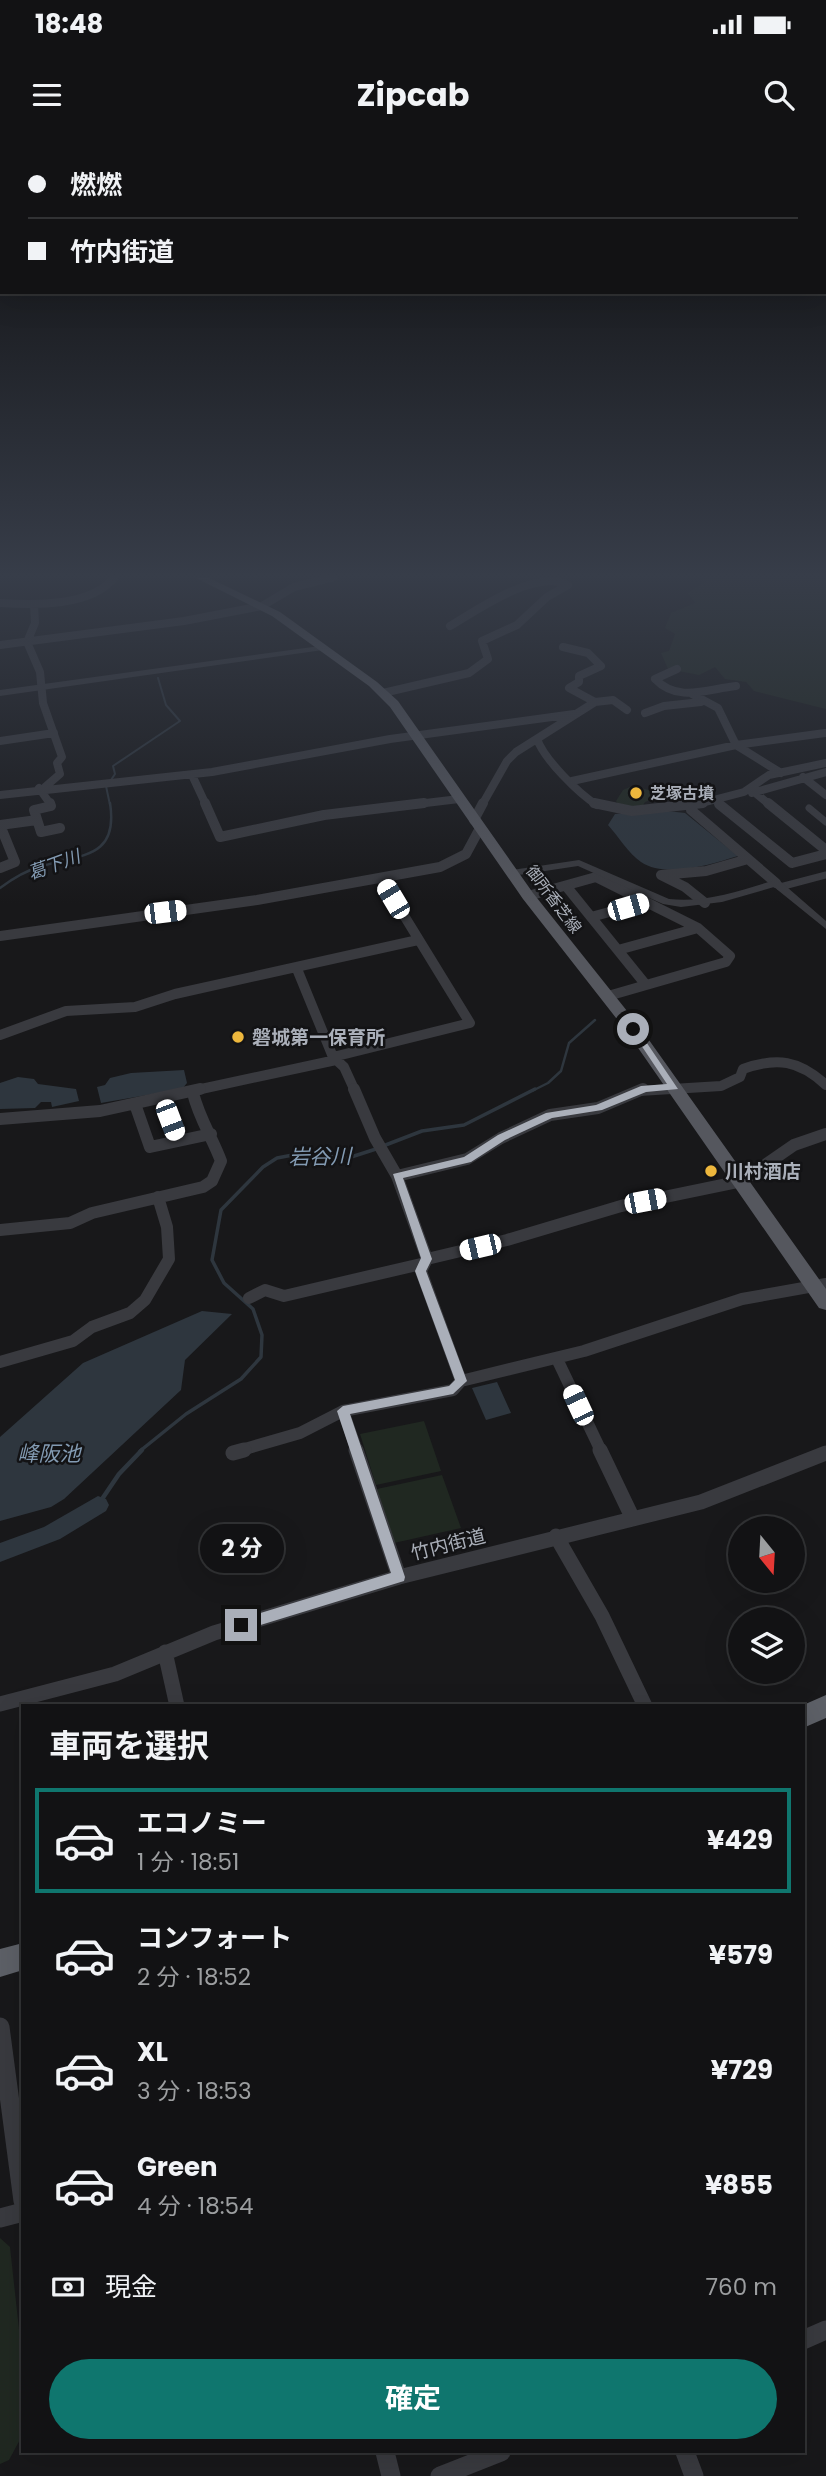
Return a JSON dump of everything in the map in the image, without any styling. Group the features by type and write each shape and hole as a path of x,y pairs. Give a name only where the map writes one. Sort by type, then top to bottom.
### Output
{"highway":[{"path":"805,1716 826,1706"},
{"path":"0,1963 21,1957"}],"main road":[{"name":"御所香芝線","path":"373,686 383,693 417,735 528,896 608,996 820,1285 826,1303"}],"street":[{"path":"0,693 48,686"},
{"path":"383,693 412,686"},
{"path":"572,686 569,688 595,702"},
{"path":"661,686 664,689 692,694 716,705 726,715 736,745 781,773"},
{"path":"692,694 714,687 736,686"},
{"path":"41,687 62,757 57,763 60,774 42,788"},
{"path":"0,936 257,900 457,862 475,847 477,824 507,761 595,702 613,700 627,710"},
{"path":"645,713 677,704 705,702"},
{"path":"0,798 42,788 84,787 192,775 417,735 574,715"},
{"path":"0,741 54,733"},
{"path":"572,781 736,745 811,739 825,733"},
{"path":"537,739 540,747 600,806 632,810 684,808 741,793 758,786 766,776 826,763"},
{"path":"826,772 691,810 826,926"},
{"path":"192,775 220,837 324,816 460,799"},
{"path":"803,778 826,795"},
{"path":"42,788 51,806 34,810 41,832 60,828"},
{"path":"754,792 826,852"},
{"path":"719,804 792,863 826,852"},
{"path":"809,808 826,822"},
{"path":"0,867 15,862 0,825 37,820"},
{"path":"705,903 685,887 660,875 706,871 748,859"},
{"path":"512,873 579,863 667,902 705,903 826,874"},
{"path":"528,896 596,877 698,928 730,956 726,962 608,996"},
{"path":"0,1119 69,1115 192,1093 470,1023 381,878"},
{"path":"566,886 646,985"},
{"path":"592,917 646,902"},
{"path":"618,950 698,928"},
{"path":"0,1035 66,1012 135,1007 174,994 297,969 418,940"},
{"path":"297,969 335,1058 344,1067 375,1138 397,1176 424,1262 421,1271 461,1381"},
{"path":"397,1176 467,1159 501,1138 550,1115 598,1108 644,1089 721,1086 740,1077 743,1069 772,1060 788,1060 808,1066 826,1085"},
{"path":"0,1230 70,1223 92,1213 203,1187 212,1181 221,1161 211,1134 200,1120 192,1093"},
{"path":"162,1099 178,1141"},
{"path":"135,1104 150,1147 211,1134"},
{"path":"249,1298 265,1290 284,1296 507,1241 621,1206 742,1181 794,1145 826,1134"},
{"path":"0,1362 73,1341 92,1327 130,1313 145,1300 169,1259 167,1227 158,1197"},
{"path":"233,1453 300,1433 343,1411 453,1390 461,1381 557,1359 644,1333 742,1298 820,1285"},
{"path":"557,1359 633,1519"},
{"path":"343,1411 399,1577"},
{"name":"竹内街道","path":"0,1704 115,1674 214,1633 399,1577 556,1536 633,1519 655,1517 701,1504 826,1453"},
{"path":"556,1536 602,1616 644,1704"},
{"path":"165,1652 177,1704"},
{"path":"0,2027 21,2186"},
{"path":"0,2218 21,2213"},
{"path":"805,2339 826,2330"},
{"path":"385,2453 391,2476"},
{"path":"440,2476 498,2453"},
{"path":"685,2453 694,2476"}],"shaded area":[{"path":"750,686 826,686 826,709 754,691"},
{"path":"632,786 649,790 656,798 645,802 642,807 619,805 616,801 623,790"},
{"path":"424,1421 441,1471 376,1485 360,1434"},
{"path":"442,1475 461,1528 394,1543 377,1489"},
{"path":"0,2238 10,2247 21,2348 21,2438 9,2460 0,2464"}],"water":[{"path":"658,810 685,813 738,856 676,870 651,867 641,862 608,825 615,814"},
{"path":"184,1070 187,1083 182,1089 101,1103 97,1087 105,1085 110,1078 131,1073"},
{"path":"18,1077 34,1079 38,1084 76,1089 79,1101 52,1107 51,1102 41,1102 35,1108 0,1109 0,1083"},
{"name":"峰阪池","path":"202,1311 232,1314 185,1360 181,1390 64,1499 51,1507 0,1521 0,1437 83,1363"},
{"path":"497,1382 511,1413 486,1420 472,1388"}],"waterway":[{"name":"葛下川","path":"111,780 115,774 113,766 180,721 166,705 160,686"},
{"name":"葛下川","path":"106,786 110,805"},
{"name":"葛下川","path":"0,888 29,871 93,852 102,845 108,835 111,822 110,803"},
{"name":"岩谷川","path":"532,1091 548,1083 561,1071 569,1043 595,1020"},
{"name":"岩谷川","path":"383,1146 422,1131 464,1125 535,1089"},
{"name":"岩谷川","path":"140,1451 186,1414 241,1379 261,1357 262,1335 253,1309 224,1283 212,1260 221,1210 263,1167 277,1158 298,1154 348,1158 376,1149"},
{"name":"岩谷川","path":"98,1505 119,1474 142,1450"},
{"name":"岩谷川","path":"0,1553 52,1533 98,1505"}],"place":[{"name":"芝塚古墳","path":"636,793"},
{"name":"磐城第一保育所","path":"238,1037"},
{"name":"川村酒店","path":"711,1171"}],"route":[{"path":"241,1625 399,1577 343,1411 453,1390 461,1381 444,1328 421,1271 421,1264 426,1259 397,1176 480,1154 501,1138 550,1115 598,1108 632,1092 674,1086 633,1029"}]}
